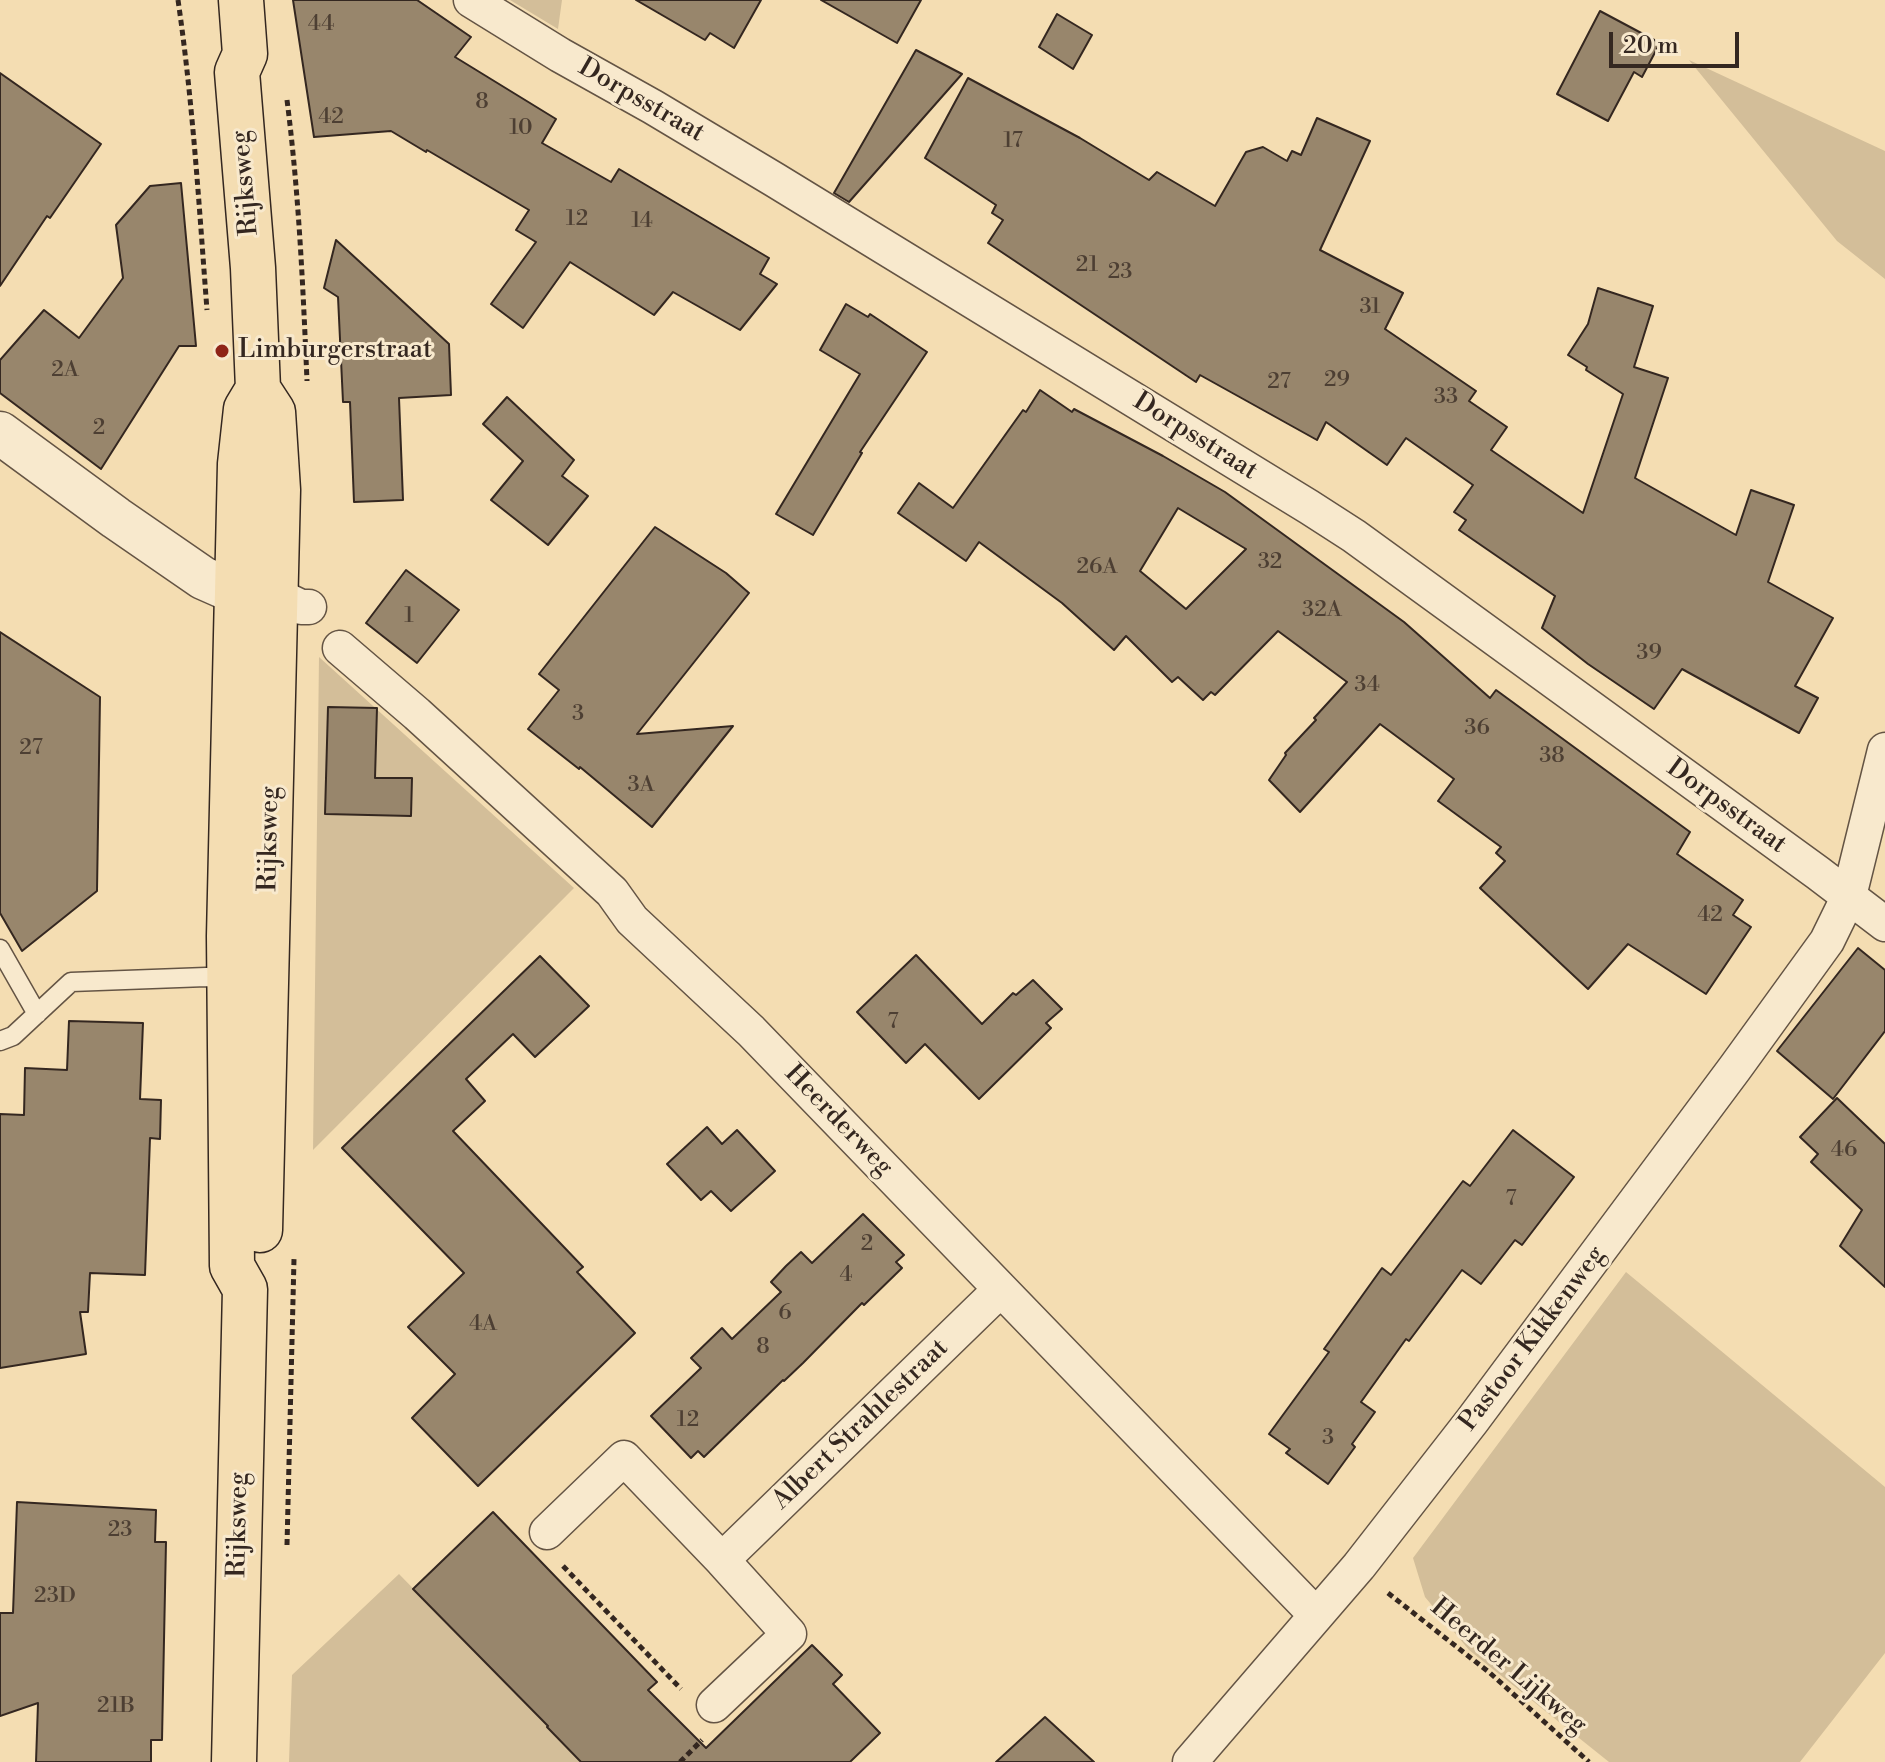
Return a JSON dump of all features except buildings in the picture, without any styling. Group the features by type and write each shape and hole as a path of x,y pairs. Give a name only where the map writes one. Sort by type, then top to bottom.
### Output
{"main road":[{"name":"Rijksweg","path":"214,0 223,53 237,72"},
{"name":"Rijksweg","path":"241,0 245,54 237,72 253,268 258,389 246,409 240,464 285,601 260,1267 245,1289"},
{"name":"Rijksweg","path":"234,1762 245,1289 232,1266 230,979 285,601"}],"street":[{"name":"Dorpsstraat","path":"471,0 802,196 1354,536 1885,924"},
{"path":"0,433 203,578 285,601"},
{"name":"Heerderweg","path":"340,648 612,892 632,920 751,1031 1316,1615"},
{"name":"Pastoor Kikkenweg","path":"1190,1762 1359,1566 1472,1421 1827,941 1849,896 1885,750"},
{"name":"Albert Strahlestraat","path":"722,1560 1000,1290"},
{"path":"547,1532 624,1458 789,1634 711,1720"}],"lane":[{"path":"0,949 37,1014"},
{"path":"0,1041 13,1036 71,982 206,977 230,979"}],"path":[{"path":"178,0 187,59 208,318"},
{"path":"562,1565 683,1692"},
{"name":"Heerder Lijkweg","path":"1401,1604 1490,1673 1589,1762"},
{"path":"680,1762 711,1720"}],"shaded area":[{"path":"510,0 562,0 558,29"},
{"path":"1689,60 1885,151 1885,279 1837,241"},
{"path":"319,657 574,888 313,1150"},
{"path":"1626,1272 1885,1487 1885,1653 1800,1762 1609,1762 1469,1650 1425,1597 1413,1558"},
{"path":"399,1574 583,1762 289,1762 292,1675"}],"place":[{"name":"Limburgerstraat","path":"222,351"}]}
